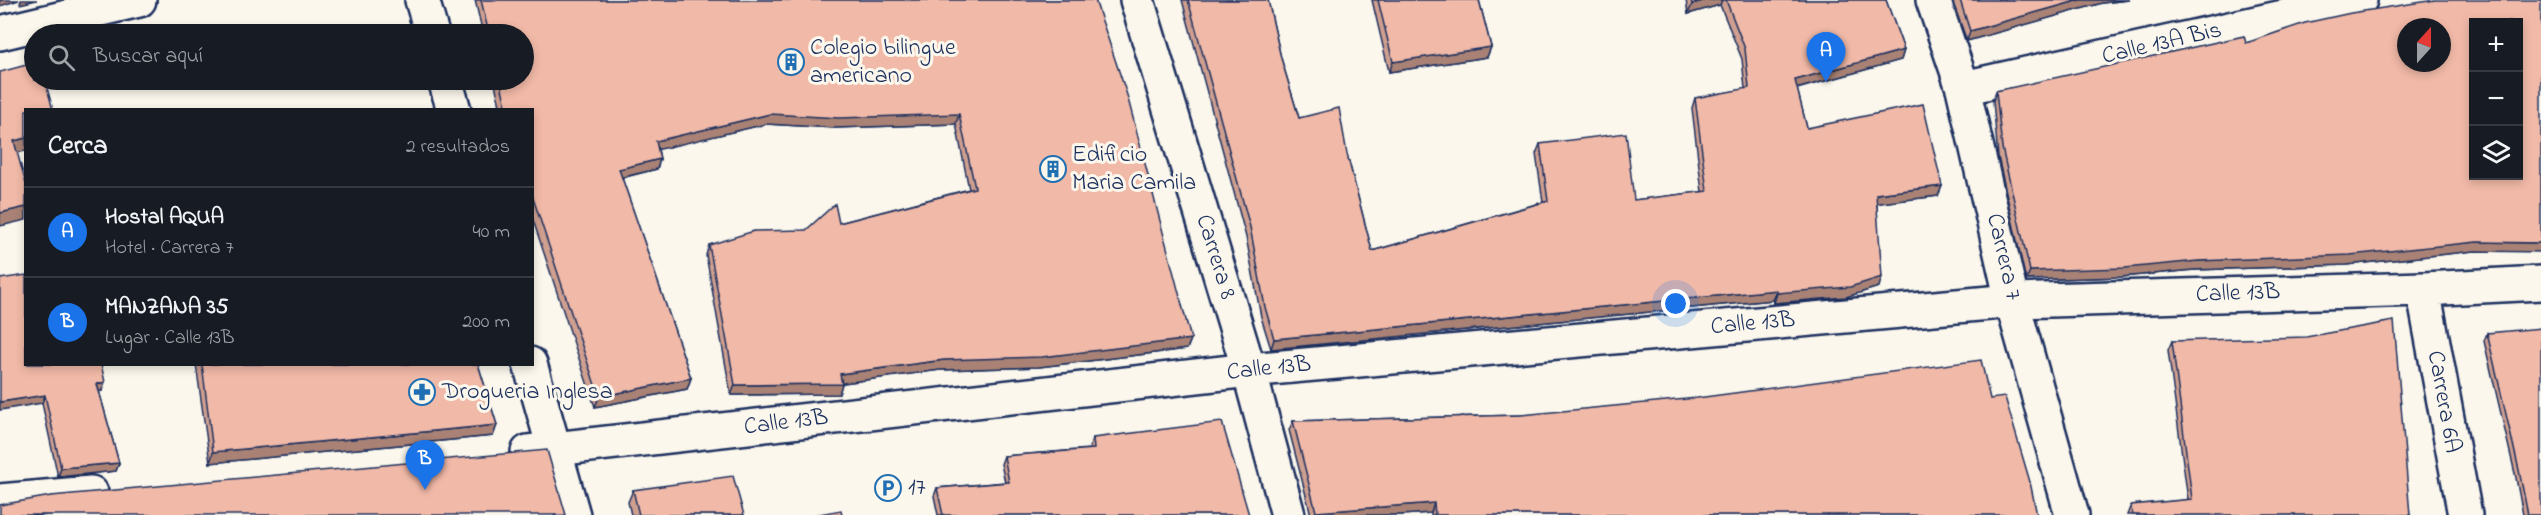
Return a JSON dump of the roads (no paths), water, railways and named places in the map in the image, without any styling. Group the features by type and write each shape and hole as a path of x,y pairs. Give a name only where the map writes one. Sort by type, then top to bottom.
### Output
{"street":[{"path":"38,24 139,0"},
{"path":"422,0 429,24"},
{"name":"Carrera 8","path":"1137,0 1249,370 1288,515"},
{"name":"Carrera 7","path":"1933,0 1963,88 2013,301 2072,515"},
{"name":"Calle 13A Bis","path":"1963,88 2360,0"},
{"path":"0,33 24,27"},
{"path":"448,90 453,108"},
{"name":"Calle 13B","path":"496,455 1249,370 2013,301 2423,289 2541,283"},
{"name":"Carrera 6A","path":"2423,289 2465,515"},
{"path":"531,366 573,515"},
{"path":"0,501 118,490"}],"place":[{"name":"Colegio bilingue americano","path":"791,62"},
{"name":"Hostal AQUA","path":"1826,82"},
{"name":"Edificio Maria Camila","path":"1053,169"},
{"name":"Drogueria Inglesa","path":"422,392"},
{"name":"17","path":"888,488"},
{"name":"MANZANA 35","path":"425,490"}]}
